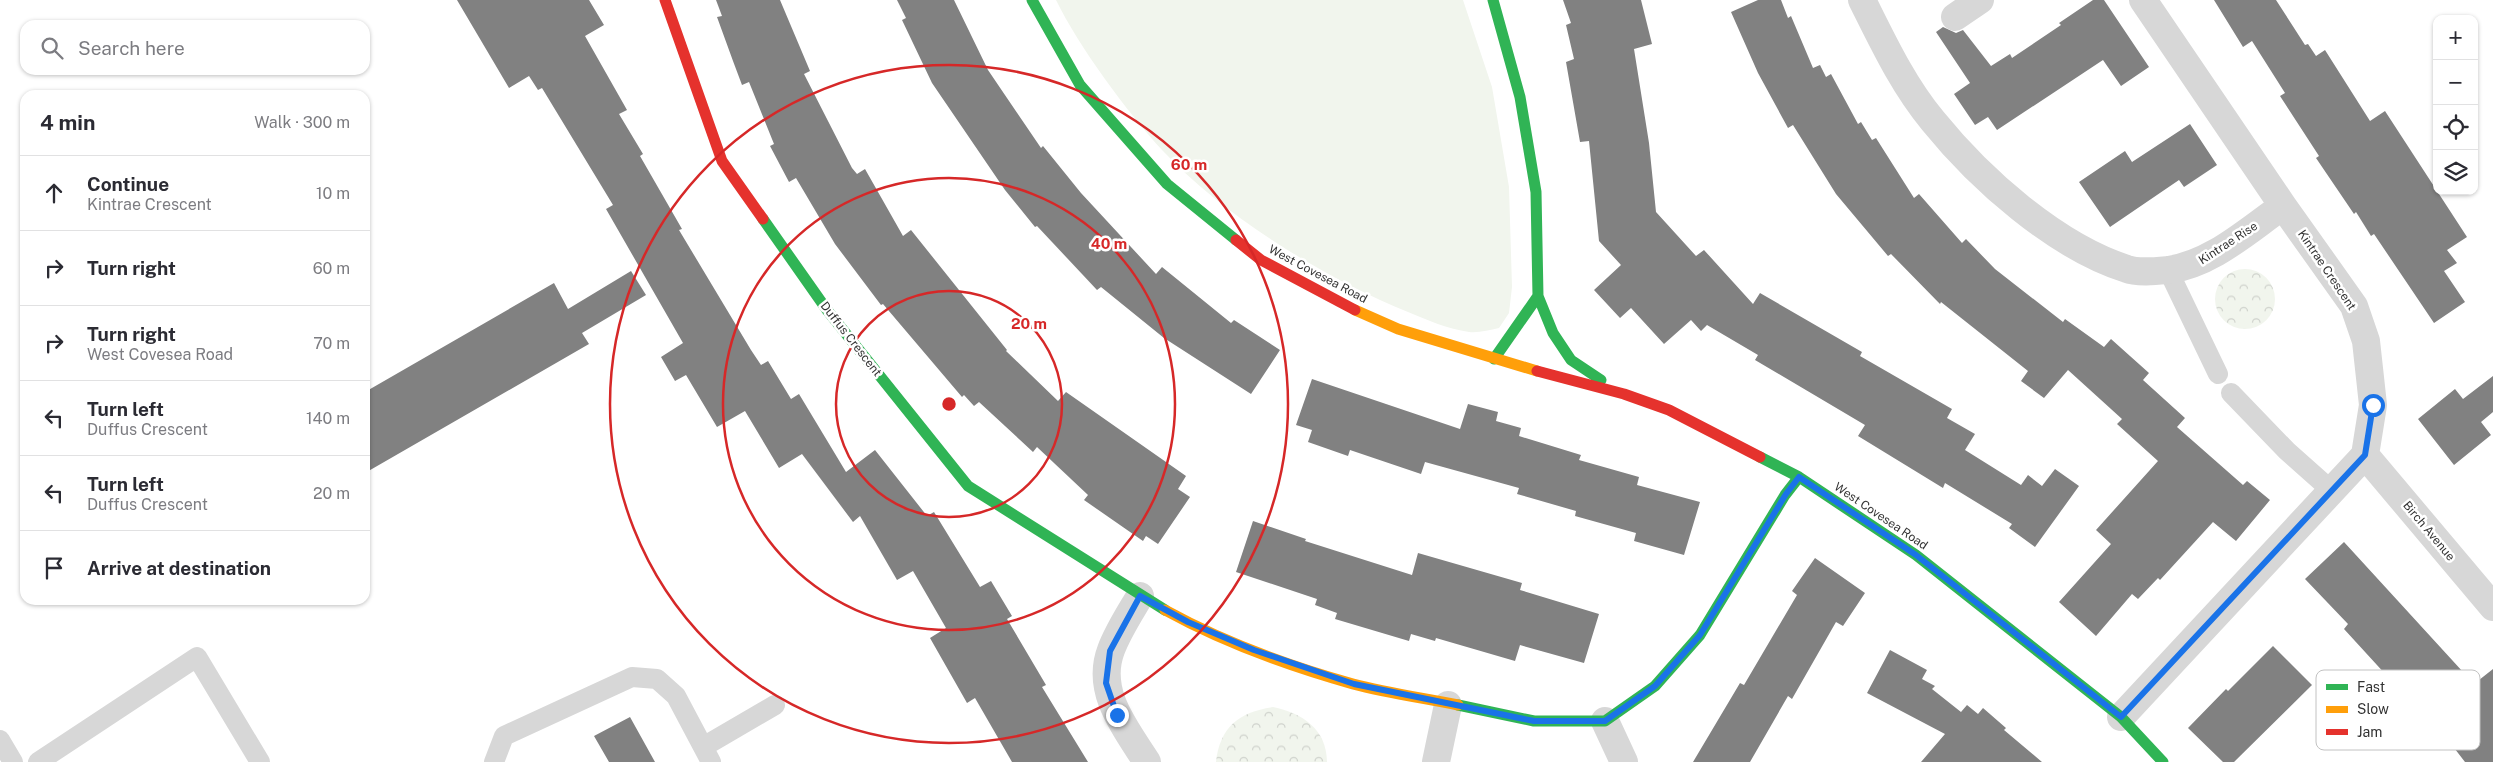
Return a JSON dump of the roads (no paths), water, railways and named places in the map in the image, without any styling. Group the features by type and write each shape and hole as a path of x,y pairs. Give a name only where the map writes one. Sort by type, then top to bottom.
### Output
{"street":[{"name":"Duffus Crescent","path":"665,0 722,161 840,325 968,486 1140,596 1188,622 1254,650 1354,684 1448,705 1534,721 1605,721"},
{"name":"West Covesea Road","path":"1032,0 1080,85 1161,177 1260,260 1336,302 1398,329 1494,359 1624,394 1669,410 1799,477 1916,555 2121,717 2163,762"},
{"name":"West Covesea Road","path":"1493,0 1520,98 1536,192 1538,296 1553,333 1571,360 1624,394"},
{"name":"Kintrae Rise","path":"1862,0 1895,66 1933,120 1986,179 2070,244 2128,270 2168,270 2200,263 2283,206"},
{"path":"1955,17 1980,0"},
{"path":"2143,0 2283,206"},
{"name":"Kintrae Crescent","path":"2283,206 2354,306 2366,341 2373,405 2365,455"},
{"path":"1494,359 1538,296"},
{"path":"2121,717 2365,455"},
{"name":"Birch Avenue","path":"2365,455 2493,607"},
{"path":"1624,762 1605,721 1655,686 1700,635 1786,494 1799,477"},
{"path":"1140,596 1110,651 1106,683 1117,715 1148,762"},
{"path":"1436,762 1448,705"}],"lane":[{"path":"2168,270 2218,374"},
{"path":"2232,393 2287,451 2332,491"},
{"path":"38,762 198,657 260,762"},
{"path":"494,762 504,736 632,677 657,679 676,696 707,754 775,705"},
{"path":"0,740 13,762"}]}
